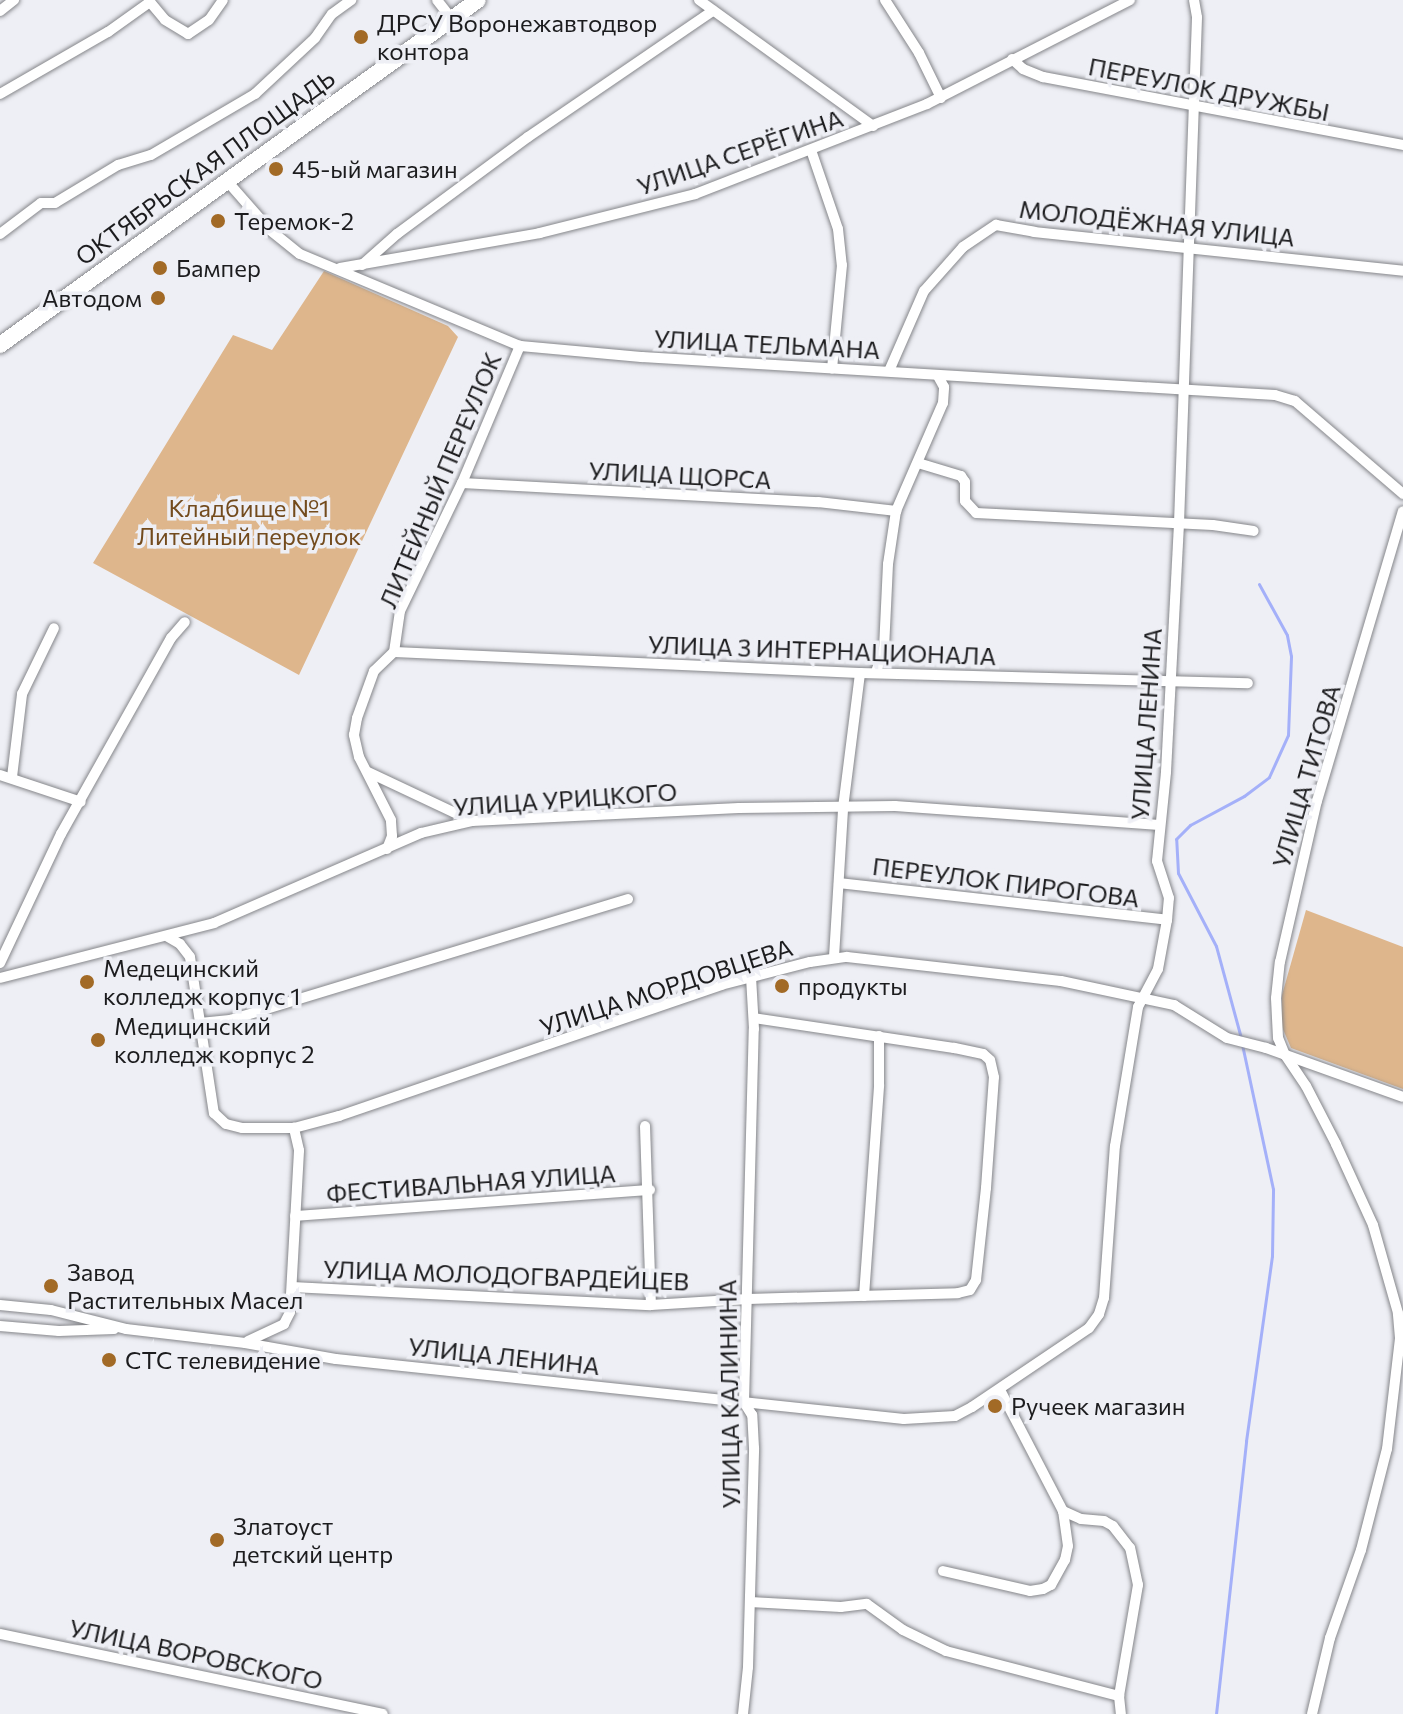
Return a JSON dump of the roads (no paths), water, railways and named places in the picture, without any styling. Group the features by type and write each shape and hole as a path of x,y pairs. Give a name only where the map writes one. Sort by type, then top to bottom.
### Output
{"main road":[{"name":"ОКТЯБРЬСКАЯ ПЛОЩАДЬ","path":"0,345 478,0"}],"street":[{"path":"0,11 14,0"},
{"path":"0,94 108,32 151,1 165,20 188,34 209,20 223,0"},
{"path":"0,234 41,203 55,203 118,165 151,155 255,94 315,38 332,14 351,0"},
{"path":"437,0 451,18"},
{"path":"699,0 873,126"},
{"path":"885,0 919,53 941,98"},
{"name":"УЛИЦА СЕРЁГИНА","path":"338,268 540,233 695,194 941,98 1130,0"},
{"name":"УЛИЦА ЛЕНИНА","path":"0,1305 51,1310 126,1329 245,1343 336,1359 934,1419 955,1416 1000,1390 1074,1340 1099,1314 1104,1298 1115,1146 1140,998 1150,989 1158,969 1169,898 1157,861 1171,683 1179,523 1197,17 1194,0"},
{"path":"361,266 528,137 713,11"},
{"name":"ПЕРЕУЛОК ДРУЖБЫ","path":"1012,59 1023,69 1043,77 1403,145"},
{"path":"811,150 838,229 842,265 832,369"},
{"name":"УЛИЦА ТЕЛЬМАНА","path":"227,181 287,246 520,346 938,376 1275,395 1295,401 1403,494"},
{"name":"МОЛОДЁЖНАЯ УЛИЦА","path":"889,371 924,291 963,247 996,225 1034,232 1403,271"},
{"name":"ЛИТЕЙНЫЙ ПЕРЕУЛОК","path":"387,849 392,836 391,820 359,757 354,735 357,718 374,671 394,652 400,611 462,483 520,346"},
{"path":"876,672 884,649 888,564 896,511 918,463 922,445 943,403 944,387 938,376"},
{"path":"918,463 961,476 965,482 965,501 976,513 1179,523 1254,531"},
{"name":"УЛИЦА ЩОРСА","path":"462,483 818,502 896,511"},
{"name":"УЛИЦА ТИТОВА","path":"1312,1714 1330,1638 1361,1550 1387,1449 1400,1338 1398,1313 1373,1225 1306,1086 1285,1055 1278,1038 1276,998 1280,962 1317,801 1402,514"},
{"path":"0,963 54,848 171,638 185,622"},
{"path":"12,777 22,694 54,628"},
{"name":"УЛИЦА 3 ИНТЕРНАЦИОНАЛА","path":"394,652 860,673 1248,683"},
{"path":"834,957 843,808 860,673"},
{"path":"367,771 472,821"},
{"path":"0,775 81,802"},
{"name":"УЛИЦА УРИЦКОГО","path":"0,978 214,923 421,833 472,821 739,808 895,806 1159,825"},
{"name":"ПЕРЕУЛОК ПИРОГОВА","path":"839,883 1167,920"},
{"path":"168,937 180,944 190,957 200,1023 230,1020 628,899"},
{"name":"УЛИЦА МОРДОВЦЕВА","path":"200,1023 214,1113 226,1124 242,1128 294,1128 751,977 834,957 1047,979 1174,1005 1236,1041 1266,1048 1403,1097"},
{"name":"УЛИЦА КАЛИНИНА","path":"743,1714 754,1448 752,1415 744,1402 754,1018 751,977"},
{"name":"УЛИЦА МОЛОДОГВАРДЕЙЦЕВ","path":"292,1287 651,1305 958,1293 970,1290 977,1264 994,1077 990,1060 983,1054 754,1018"},
{"path":"864,1296 879,1085 879,1036"},
{"path":"1266,1048 1278,1038"},
{"name":"ФЕСТИВАЛЬНАЯ УЛИЦА","path":"645,1126 650,1190 651,1305"},
{"path":"245,1343 284,1324 290,1312 299,1150 294,1128"},
{"name":"ФЕСТИВАЛЬНАЯ УЛИЦА","path":"295,1216 650,1190"},
{"path":"0,1326 59,1331 126,1329"},
{"path":"943,1571 1030,1591 1051,1585 1065,1560 1068,1546 1063,1511 1000,1390"},
{"path":"1063,1511 1081,1519 1104,1521 1113,1526 1130,1548 1138,1585 1119,1696 1121,1714"},
{"path":"750,1602 841,1607 867,1604 903,1630 946,1651 1119,1696"},
{"name":"УЛИЦА ВОРОВСКОГО","path":"0,1634 383,1714"}],"waterway":[{"path":"1241,1038 1216,946 1178,873 1176,839 1190,825 1244,796 1269,777 1288,735 1291,656 1287,635 1259,584"},
{"path":"1216,1714 1246,1441 1272,1256 1273,1189 1242,1045"}],"place":[{"name":"ДРСУ Воронежавтодвор контора","path":"361,37"},
{"name":"45-ый магазин","path":"276,169"},
{"name":"Теремок-2","path":"218,221"},
{"name":"Бампер","path":"160,268"},
{"name":"Автодом","path":"158,298"},
{"name":"Медецинский колледж корпус 1","path":"87,982"},
{"name":"продукты","path":"782,986"},
{"name":"Медицинский колледж корпус 2","path":"98,1040"},
{"name":"Завод Растительных Масел","path":"51,1286"},
{"name":"СТС телевидение","path":"109,1360"},
{"name":"Ручеек магазин","path":"995,1406"},
{"name":"Златоуст детский центр","path":"217,1540"}],"park label":[{"name":"Кладбище №1 Литейный переулок","path":"249,522"}]}
